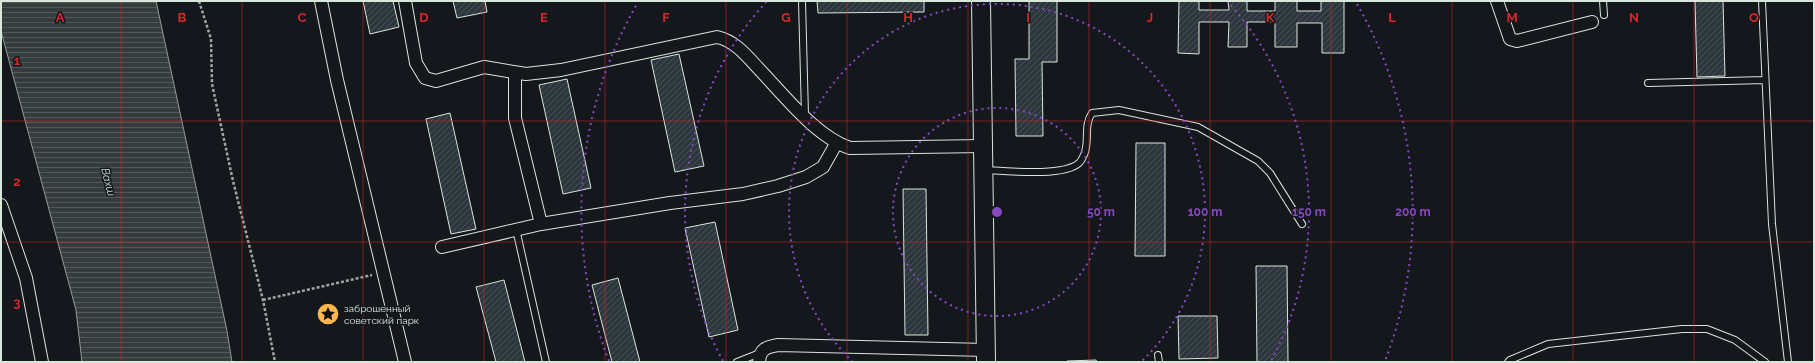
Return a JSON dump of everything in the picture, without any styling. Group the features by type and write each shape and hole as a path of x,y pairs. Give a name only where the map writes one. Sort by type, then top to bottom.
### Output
{"main road":[{"path":"981,1 986,356"}],"street":[{"path":"321,1 337,80 405,362"},
{"path":"405,1 416,63 425,78 436,81 484,67 526,74 561,70 718,37 728,40 741,49 805,117 836,144 850,148 983,146"},
{"path":"1497,1 1510,39 1517,41 1592,22"},
{"path":"515,73 514,118 541,224"},
{"path":"442,247 541,224 670,203 743,194 778,186 806,177 823,167 836,144"},
{"path":"1,205 26,278 42,362"},
{"path":"759,358 765,347 778,345 986,356"}],"lane":[{"path":"802,1 805,117"},
{"path":"1602,1 1604,15"},
{"path":"1762,1 1772,224 1788,362"},
{"path":"1648,83 1765,80"},
{"path":"983,170 1049,172 1069,168 1080,162 1085,152 1088,119 1092,113 1119,110 1198,127 1258,160 1270,174 1302,224"},
{"path":"516,229 546,362"},
{"path":"1508,362 1548,344 1682,329 1706,329 1735,340 1764,362"},
{"path":"737,362 759,358"}],"path":[{"path":"199,1 211,39 212,84 233,181 263,300 275,362"},
{"path":"263,300 384,272"}],"water":[{"name":"Вахш","path":"1,1 156,1 227,331 232,362 82,362 76,310 1,31"}],"building":[{"path":"363,1 393,1 399,27 370,34"},
{"path":"453,1 485,1 487,12 457,18"},
{"path":"817,1 924,1 924,12 818,13"},
{"path":"1029,1 1057,1 1057,62 1042,62 1043,136 1016,136 1015,59 1029,59"},
{"path":"1179,1 1199,1 1199,10 1229,10 1228,1 1247,1 1247,11 1275,11 1275,1 1297,1 1297,11 1321,11 1321,1 1344,1 1344,53 1322,53 1322,23 1297,23 1297,47 1275,47 1275,22 1247,22 1247,47 1228,47 1229,22 1199,22 1199,54 1178,53"},
{"path":"1695,1 1723,1 1725,76 1697,77"},
{"path":"679,54 704,166 675,172 651,60"},
{"path":"567,79 591,188 563,194 539,85"},
{"path":"450,113 476,229 451,234 426,119"},
{"path":"1136,143 1165,143 1165,256 1135,256"},
{"path":"903,189 926,189 928,335 905,335"},
{"path":"715,222 738,330 709,337 685,228"},
{"path":"1256,266 1287,266 1288,362 1257,362"},
{"path":"618,278 640,362 612,362 592,285"},
{"path":"504,280 525,362 496,362 476,287"},
{"path":"1178,316 1217,316 1218,358 1179,359"},
{"path":"1096,360 1097,362 1067,362 1067,361"}],"place":[{"name":"заброшенный советский парк","path":"328,314"}]}
